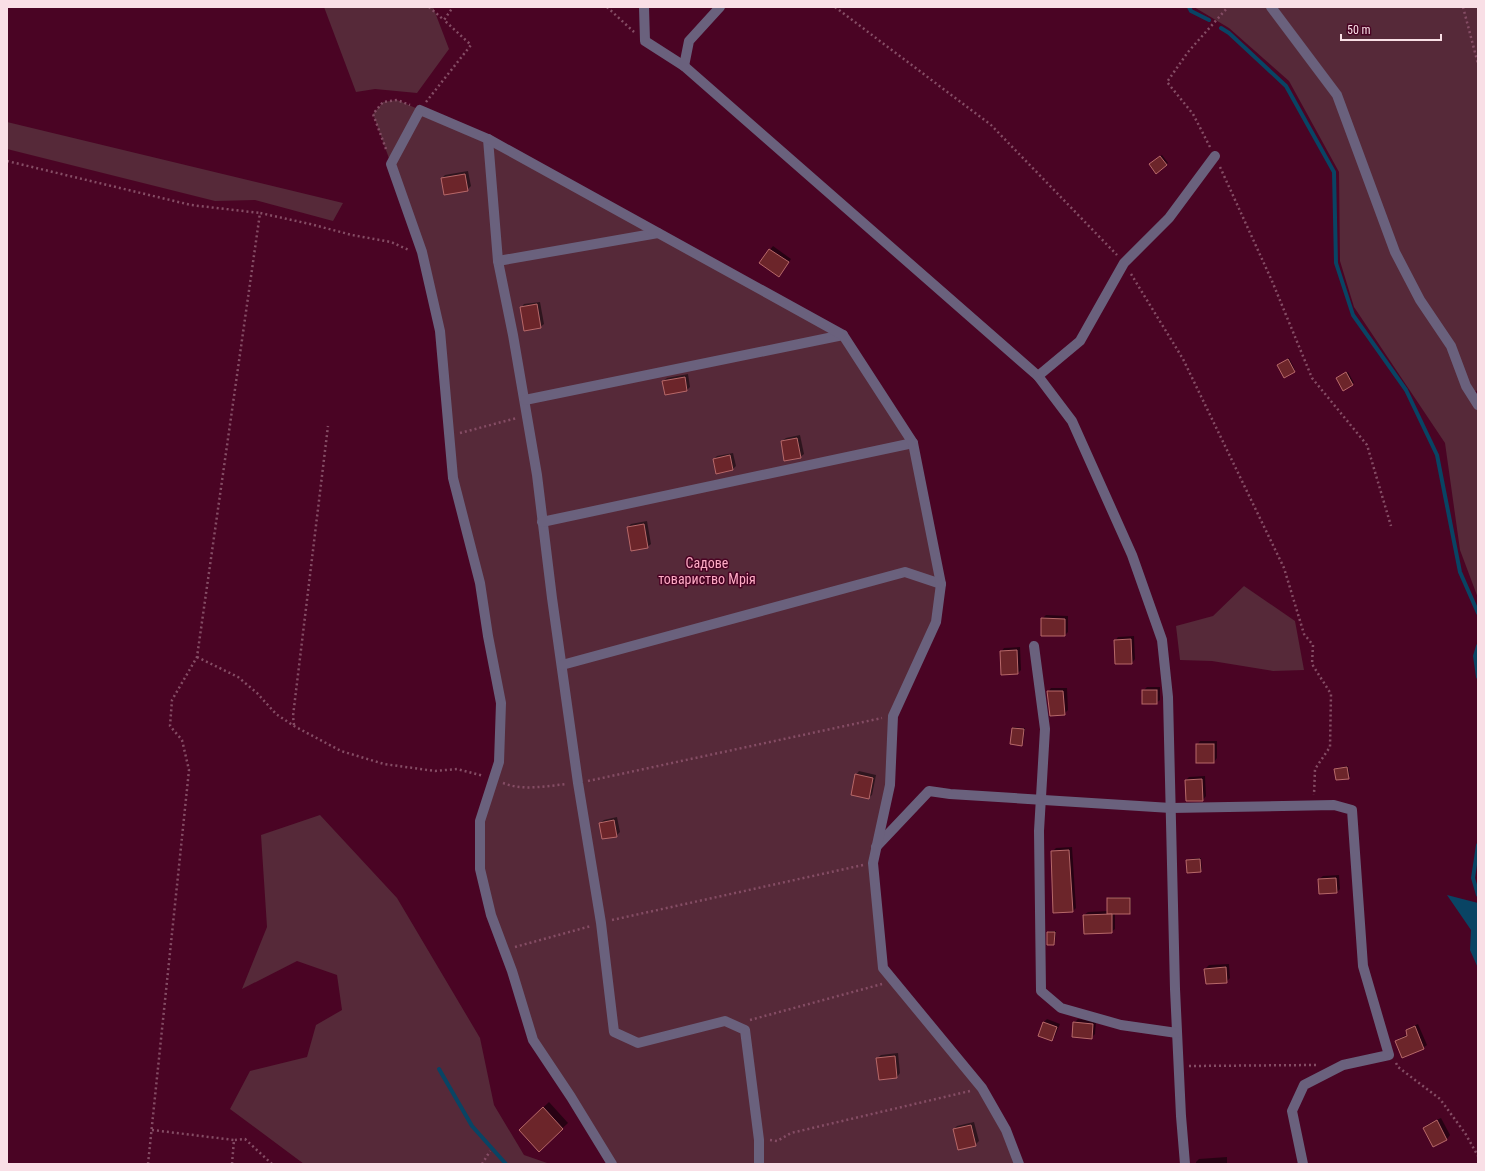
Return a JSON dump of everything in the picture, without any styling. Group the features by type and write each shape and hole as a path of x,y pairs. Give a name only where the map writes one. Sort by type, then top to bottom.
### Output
{"street":[{"path":"644,7 645,41 684,66 1038,376 1072,421 1132,555 1162,640 1168,697 1178,1066 1185,1164"},
{"path":"684,66 689,41 720,7"},
{"path":"1271,7 1337,95 1395,252 1420,300 1452,346 1466,386 1478,405"},
{"path":"612,1164 571,1097 533,1040 512,971 491,915 480,869 480,821 499,762 501,703 488,636 480,583 453,478 440,331 422,252 391,164 420,110 488,139 842,335 913,443 941,584 936,622 893,716 890,785 873,863 883,968 982,1088 1006,1130 1019,1164"},
{"path":"488,139 498,261 527,415 578,783 601,923 614,1032 638,1043 724,1021 745,1030 759,1140 759,1164"},
{"path":"1038,376 1080,341 1124,263 1169,218 1215,156"},
{"path":"498,261 658,233"},
{"path":"524,400 842,335"},
{"path":"542,522 913,443"},
{"path":"562,665 905,572 941,584"},
{"path":"1034,646 1044,729 1039,831 1041,991 1061,1008 1121,1025 1177,1033"},
{"path":"876,847 929,791 950,794 1170,808 1334,805 1352,810 1363,966 1389,1055 1343,1065 1304,1085 1292,1111 1303,1164"}],"path":[{"path":"391,164 373,114 382,102 397,100 420,110 471,44 429,7"},
{"path":"444,20 453,7"},
{"path":"608,7 624,24 645,41"},
{"path":"835,7 991,125 1124,263 1183,359 1281,561 1304,634 1313,645 1312,664 1331,694 1330,747 1315,769 1313,805"},
{"path":"1228,7 1188,52 1167,82 1193,114 1215,156 1272,281 1312,378 1367,445 1391,526"},
{"path":"1463,7 1478,64"},
{"path":"7,161 191,204 260,213 352,235 391,242 410,250 422,252"},
{"path":"148,1164 189,770 182,740 170,726 172,700 197,657 260,213"},
{"path":"450,436 527,415"},
{"path":"294,726 293,716 328,426"},
{"path":"197,657 238,677 276,714 294,726 341,751 384,764 435,771 457,769 493,778 512,786 537,787 578,783 893,716"},
{"path":"515,947 601,923 873,863"},
{"path":"734,1025 768,1014 893,981"},
{"path":"1389,1055 1398,1067 1440,1099 1465,1133 1478,1156"},
{"path":"1178,1066 1319,1065"},
{"path":"759,1140 777,1141 791,1132 982,1088"},
{"path":"152,1130 234,1140 245,1139 272,1164"},
{"path":"232,1164 234,1140"},
{"path":"482,1164 490,1151"}],"green space":[{"path":"324,7 433,7 449,49 417,93 375,89 356,92"},
{"path":"1194,7 1478,7 1478,390 1474,392 1478,397 1478,598 1460,550 1445,443 1354,307 1340,261 1339,172 1289,81 1229,28"},
{"name":"Садове товариство Мрія","path":"397,100 488,139 842,335 913,443 941,584 936,622 893,716 890,785 873,863 883,967 982,1088 1018,1164 612,1164 533,1040 480,869 480,821 499,762 501,703 453,478 440,331 408,211 373,114 383,102"},
{"path":"7,122 343,203 333,221 255,200 215,201 7,149"},
{"path":"1244,586 1295,621 1304,670 1273,671 1212,661 1180,660 1176,626 1213,616"},
{"path":"320,815 397,898 480,1038 494,1105 524,1155 550,1164 304,1164 230,1109 250,1071 307,1057 316,1025 342,1010 337,975 297,961 242,989 267,927 261,835"}],"water":[{"path":"1447,895 1478,903 1478,968 1470,950 1471,930"}],"building":[{"path":"1160,156 1167,165 1156,174 1149,164"},
{"path":"465,174 468,191 444,195 441,178"},
{"path":"769,249 789,262 779,277 759,263"},
{"path":"537,304 541,328 524,331 520,307"},
{"path":"1288,359 1295,372 1284,378 1277,365"},
{"path":"1346,372 1353,385 1343,391 1336,378"},
{"path":"685,377 687,391 665,395 662,381"},
{"path":"797,438 801,458 784,461 781,441"},
{"path":"730,455 733,470 716,474 713,459"},
{"path":"644,524 648,548 631,551 627,527"},
{"path":"1041,618 1065,619 1065,636 1041,636"},
{"path":"1131,639 1132,664 1115,664 1114,640"},
{"path":"1017,650 1018,674 1001,675 1000,651"},
{"path":"1142,690 1157,690 1157,704 1142,704"},
{"path":"1047,691 1063,691 1065,715 1050,716"},
{"path":"1012,728 1024,729 1022,746 1010,744"},
{"path":"1196,744 1214,744 1214,763 1196,763"},
{"path":"1347,767 1349,779 1336,780 1334,769"},
{"path":"855,774 873,778 869,799 851,795"},
{"path":"1202,779 1203,801 1186,801 1185,780"},
{"path":"614,820 617,837 602,839 599,823"},
{"path":"1069,850 1073,912 1053,913 1051,851"},
{"path":"1200,859 1201,872 1187,873 1186,860"},
{"path":"1336,878 1337,893 1319,894 1318,879"},
{"path":"1107,898 1130,898 1130,914 1107,914"},
{"path":"1112,914 1112,933 1084,934 1083,915"},
{"path":"1047,932 1055,932 1054,945 1047,945"},
{"path":"1226,967 1227,983 1206,984 1204,969"},
{"path":"1043,1022 1057,1027 1052,1041 1038,1036"},
{"path":"1073,1022 1093,1024 1092,1039 1072,1037"},
{"path":"1415,1026 1424,1049 1402,1058 1395,1041 1407,1036 1406,1030"},
{"path":"895,1056 897,1078 879,1080 876,1058"},
{"path":"543,1107 563,1129 539,1152 519,1130"},
{"path":"1437,1120 1447,1140 1433,1147 1423,1128"},
{"path":"971,1125 976,1146 958,1150 953,1129"}],"waterway":[{"path":"1189,7 1191,11 1209,20"},
{"path":"1221,28 1229,33 1286,86 1334,172 1336,263 1353,315 1406,390 1437,455 1460,572 1478,613"},
{"path":"1478,646 1475,656 1478,677"},
{"path":"1478,845 1473,878 1478,895"},
{"path":"439,1069 472,1126 506,1164"}]}
